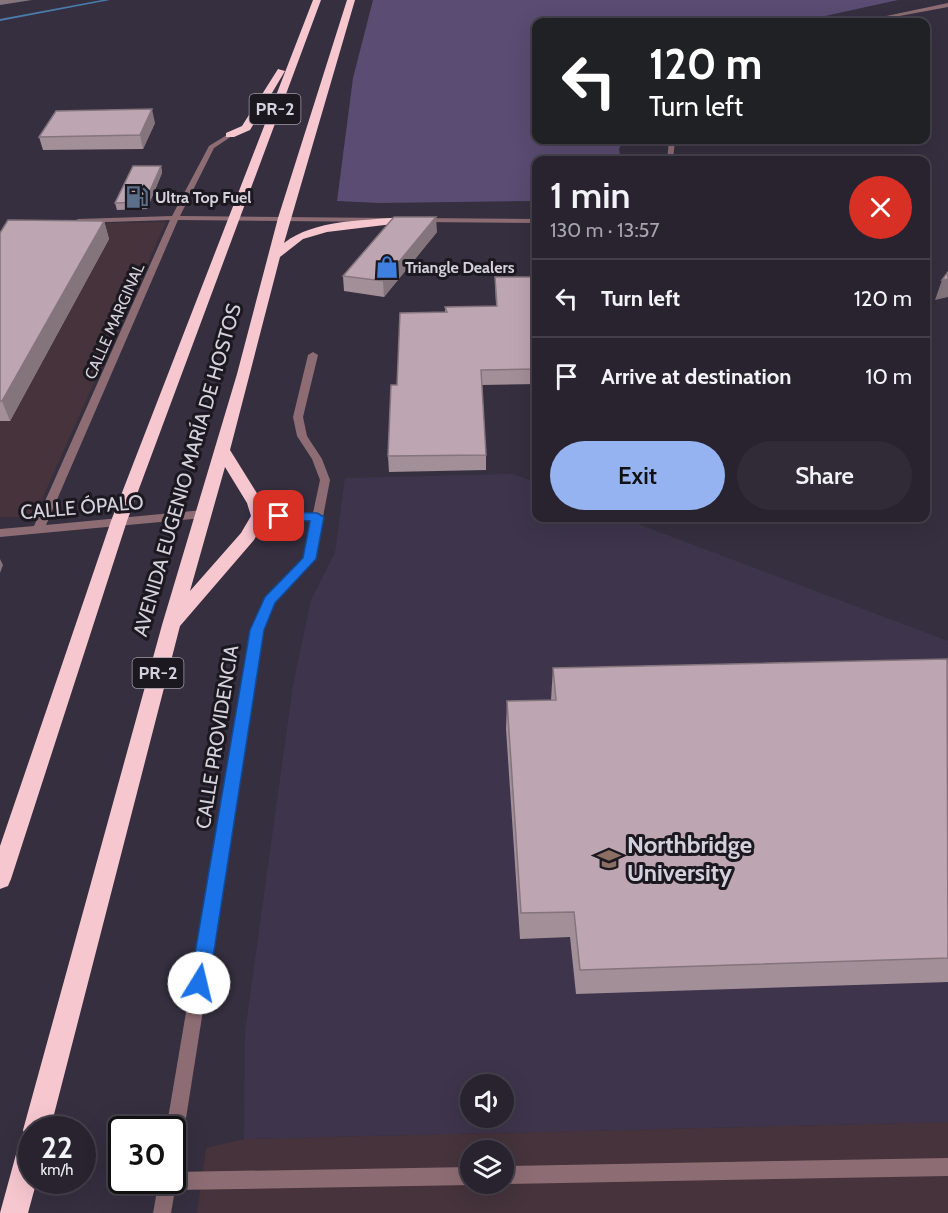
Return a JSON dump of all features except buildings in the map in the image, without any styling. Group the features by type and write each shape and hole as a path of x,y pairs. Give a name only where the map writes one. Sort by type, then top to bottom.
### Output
{"highway":[{"name":"AVENIDA EUGENIO MARÍA DE HOSTOS","path":"0,879 119,521 317,0"},
{"name":"AVENIDA EUGENIO MARÍA DE HOSTOS","path":"40,1116 171,625 222,450 284,218 351,0"},
{"path":"230,135 246,128 301,39"},
{"path":"275,255 299,237 326,229 400,220"},
{"path":"171,625 248,536 259,516 255,503 222,450"},
{"path":"14,1213 19,1194"}],"street":[{"path":"881,18 948,5"},
{"name":"CALLE MARGINAL","path":"39,528 175,218 211,147 230,135"},
{"path":"64,223 175,218 532,221"},
{"name":"CALLE PROVIDENCIA","path":"178,1116 257,630 270,601 309,559 325,480 317,459 302,436 298,417 313,355"},
{"name":"CALLE ÓPALO","path":"0,533 203,514"},
{"path":"259,516 317,517"},
{"path":"514,1175 948,1167"},
{"path":"186,1181 460,1176"},
{"path":"162,1213 166,1194"}],"shaded area":[{"path":"373,0 898,0 816,18 532,18 532,144 621,144 619,149 620,156 532,156 532,201 379,203 337,201 353,78"},
{"path":"166,222 34,517 0,517 0,239 107,223"},
{"name":"Northbridge University","path":"513,474 532,481 532,522 633,522 948,641 948,1122 244,1139 245,1032 293,685 311,600 335,553 345,478"},
{"path":"948,1122 948,1213 197,1213 206,1148 244,1139"}],"waterway":[{"path":"0,20 108,0"}],"place":[{"name":"Ultra Top Fuel","path":"137,197"},
{"name":"Triangle Dealers","path":"387,267"},
{"name":"Northbridge University","path":"609,859"}],"route":[{"path":"199,983 257,630 270,601 309,559 317,517 279,516"}]}
